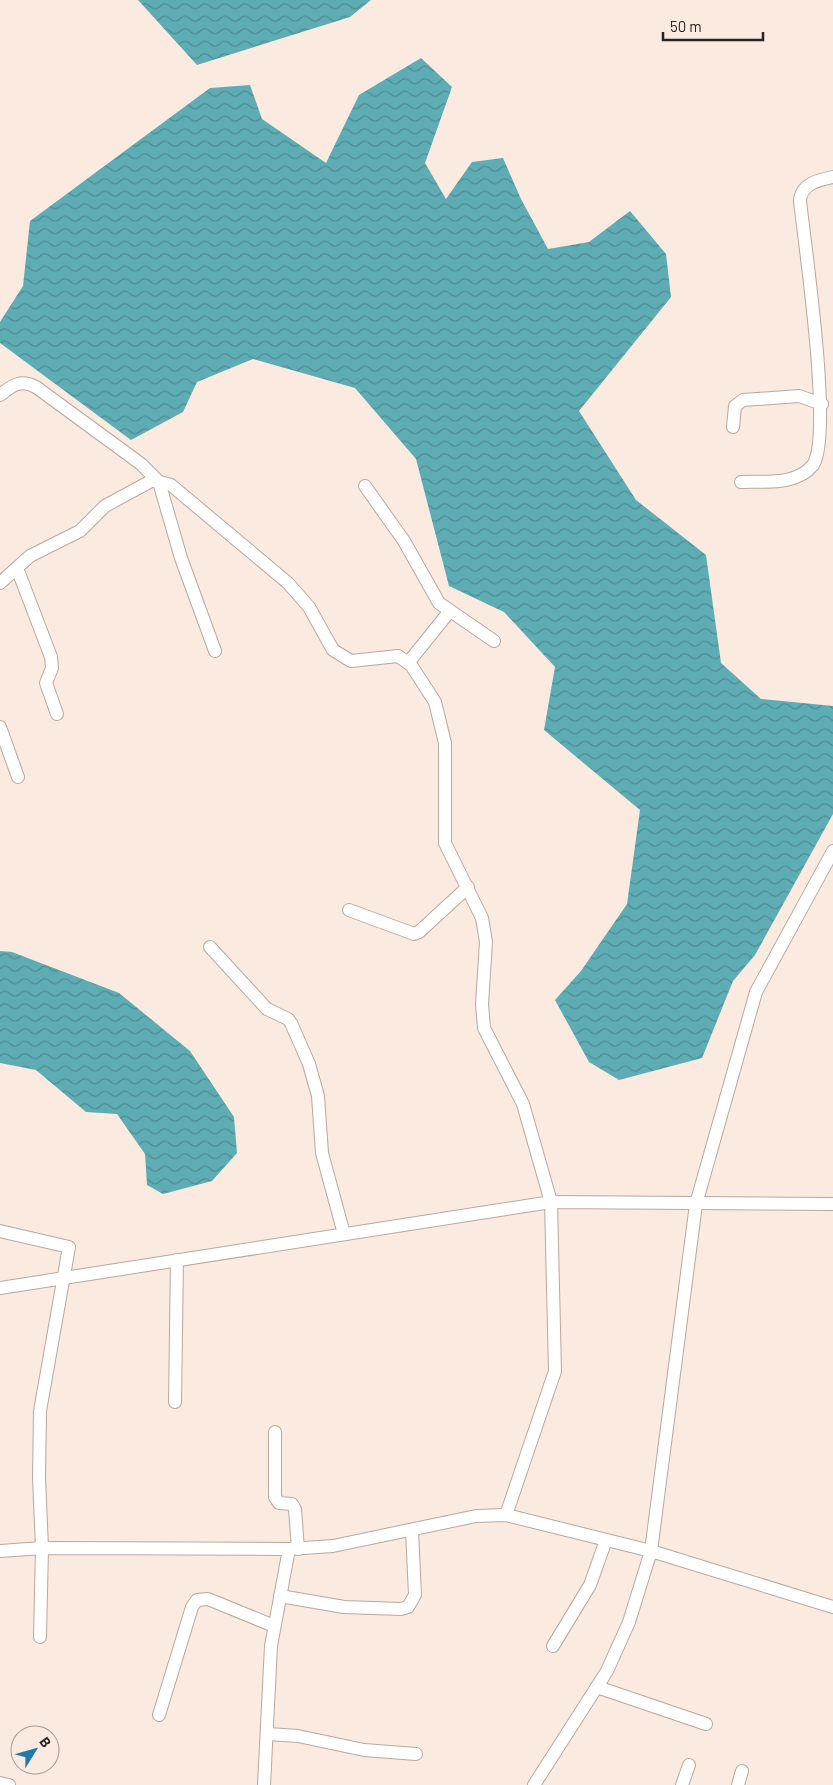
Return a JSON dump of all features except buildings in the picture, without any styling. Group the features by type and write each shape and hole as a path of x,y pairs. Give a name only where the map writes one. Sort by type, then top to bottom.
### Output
{"street":[{"path":"741,482 783,481 796,477 812,465 820,448 822,404 800,201 802,191 806,187 833,177"},
{"path":"0,395 16,383 28,382 141,464 159,482 180,558 215,651"},
{"path":"733,427 736,403 743,400 799,396 822,404"},
{"path":"0,582 30,556 80,531 105,506 153,480 171,485 288,583 309,607 333,650 351,661 398,656 408,662 435,702 445,743 445,843 482,918 486,942 482,1004 484,1028 523,1104 551,1202 555,1371 506,1515"},
{"path":"365,486 399,533 435,596 449,612 494,641"},
{"path":"17,568 51,657 52,668 46,682 57,714"},
{"path":"408,662 449,612"},
{"path":"0,727 18,777"},
{"path":"534,1785 607,1671 629,1622 651,1551 696,1204 756,992 833,851"},
{"path":"349,910 414,934 468,887"},
{"path":"210,946 267,1008 288,1019 291,1023 309,1064 318,1096 322,1153 344,1234"},
{"path":"0,1288 551,1202 833,1204"},
{"path":"0,1231 69,1248 40,1411 39,1478 42,1548 40,1637"},
{"path":"175,1402 178,1260"},
{"path":"264,1785 271,1646 280,1596 294,1549 295,1509 292,1504 279,1503 275,1498 276,1432"},
{"path":"0,1551 42,1548 294,1549 333,1546 476,1516 506,1515 651,1551 833,1607"},
{"path":"280,1596 344,1607 401,1609 408,1607 414,1595 412,1530"},
{"path":"553,1646 590,1585 606,1540"},
{"path":"159,1715 192,1607 197,1600 208,1599 274,1626"},
{"path":"597,1687 706,1724"},
{"path":"268,1734 298,1736 364,1750 416,1754"},
{"path":"682,1785 689,1765"},
{"path":"738,1785 742,1771"},
{"path":"0,1783 9,1785"}],"water":[{"path":"138,0 371,0 350,17 197,65"},
{"path":"421,58 452,87 425,163 446,199 472,162 503,158 521,199 548,249 589,242 630,211 666,254 671,297 579,411 636,500 706,555 721,663 761,699 833,706 833,814 755,955 733,981 702,1058 619,1080 589,1062 555,1000 581,971 627,904 640,810 544,730 555,667 504,612 449,586 416,459 355,388 253,359 197,382 183,412 131,440 0,343 0,322 23,286 30,221 210,88 250,85 262,119 326,163 359,95"},
{"path":"0,951 12,952 119,993 190,1051 234,1117 237,1153 212,1181 163,1194 147,1185 145,1154 117,1114 86,1112 36,1070 0,1063"}]}
